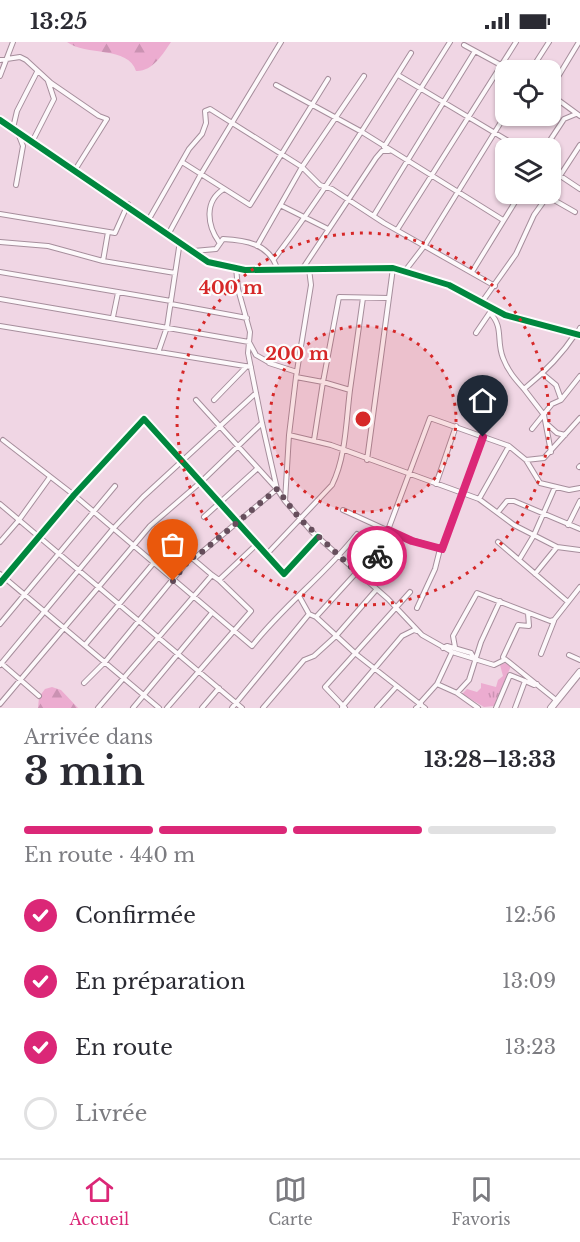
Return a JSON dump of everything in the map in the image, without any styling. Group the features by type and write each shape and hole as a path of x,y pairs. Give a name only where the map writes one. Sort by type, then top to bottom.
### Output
{"highway":[{"path":"552,708 580,672"}],"street":[{"path":"7,42 10,48"},
{"path":"0,76 13,42"},
{"path":"169,233 201,174 281,42"},
{"path":"384,147 450,42"},
{"path":"505,60 516,42"},
{"path":"537,60 549,42"},
{"path":"561,73 579,43"},
{"path":"464,45 495,62"},
{"path":"374,215 476,51"},
{"path":"274,259 306,217 411,53"},
{"path":"0,60 20,57 46,79 99,116 108,119 75,170"},
{"path":"13,128 17,111 37,72"},
{"path":"398,75 419,90 444,102 469,120 504,138"},
{"path":"257,246 270,221 282,206 302,167 364,76"},
{"path":"398,230 434,177 495,76"},
{"path":"46,79 54,99"},
{"path":"182,162 249,205 279,153 328,79"},
{"path":"276,85 362,132 389,151 503,220"},
{"path":"32,142 54,99 63,89"},
{"path":"561,101 578,115"},
{"path":"149,219 182,162 202,134 206,110 210,109 233,121 302,167 314,181 325,188 495,286"},
{"path":"552,138 564,119 578,115"},
{"path":"0,120 128,204 207,262 245,270 393,268 449,285 482,302 491,311 500,329 502,356 512,377 544,415 551,452"},
{"path":"405,271 425,245 499,126"},
{"path":"16,184 23,146 18,133"},
{"path":"580,145 561,178 580,189"},
{"path":"303,269 378,154 389,151"},
{"path":"219,242 211,227 210,201 214,195 224,189"},
{"path":"561,202 575,212"},
{"path":"0,214 115,233 128,204"},
{"path":"472,272 513,204"},
{"path":"482,302 516,254 534,215 542,204"},
{"path":"282,206 328,229"},
{"path":"103,261 109,232"},
{"path":"219,242 238,238 257,246 274,259 277,268"},
{"path":"159,350 167,327 180,241"},
{"path":"0,242 48,246 103,261 175,273"},
{"path":"194,251 216,249 219,242"},
{"path":"236,267 238,289 247,318 249,366 277,489"},
{"path":"285,501 289,435 311,285 309,268"},
{"path":"367,460 393,268"},
{"path":"0,272 171,302 247,318"},
{"path":"113,317 118,293"},
{"path":"314,440 336,321 337,300 342,296 389,298"},
{"path":"267,554 332,484 342,450 363,298"},
{"path":"0,299 249,342 256,354 270,363"},
{"path":"476,333 491,311"},
{"path":"491,311 578,334"},
{"path":"0,326 249,366"},
{"path":"524,389 544,375 578,334 580,328"},
{"path":"248,353 297,374 350,390"},
{"path":"214,400 249,366"},
{"path":"544,375 556,385 561,400"},
{"path":"532,429 552,404 561,400 580,376"},
{"path":"39,696 0,664 112,530 143,497 256,393"},
{"path":"196,400 277,489 299,518 422,635"},
{"path":"365,580 388,530 430,418 509,446 525,460 537,481 569,490 580,488"},
{"path":"0,583 74,495 144,419 284,573 318,537"},
{"path":"525,460 543,459 580,420"},
{"path":"0,704 150,526 202,481 262,423"},
{"path":"546,423 556,433 566,435"},
{"path":"436,484 456,426"},
{"path":"289,435 314,440 479,499 514,525 557,548 580,550 580,556"},
{"path":"417,608 435,569 483,437"},
{"path":"3,440 74,495 231,631 252,646 289,602 299,596 339,556 357,534"},
{"path":"479,499 509,446"},
{"path":"204,517 258,468"},
{"path":"0,542 50,477"},
{"path":"0,624 115,486"},
{"path":"519,560 534,535 555,487"},
{"path":"84,683 105,662 193,557 277,489"},
{"path":"498,512 510,500 580,529"},
{"path":"568,525 580,501"},
{"path":"0,504 80,569 242,708"},
{"path":"343,510 388,530 441,549"},
{"path":"85,645 172,541 193,557 250,611 167,708"},
{"path":"498,542 568,602"},
{"path":"219,580 258,543"},
{"path":"535,574 557,548"},
{"path":"316,617 357,572"},
{"path":"0,574 159,708"},
{"path":"98,708 212,575"},
{"path":"541,654 554,620 580,587"},
{"path":"263,708 304,660 314,656 336,636 376,590"},
{"path":"410,592 325,687 343,707 402,636 414,630 452,652 496,666 504,660 503,657 518,625 529,626 528,613"},
{"path":"455,647 453,636 479,593 528,613 554,620"},
{"path":"299,596 309,614 316,617 396,687 422,705"},
{"path":"457,693 469,680 475,659 500,601"},
{"path":"133,708 212,614"},
{"path":"232,708 309,614"},
{"path":"443,648 455,647 472,654 475,659"},
{"path":"416,708 422,705 437,684 452,652"},
{"path":"569,655 580,660"},
{"path":"503,657 556,700"},
{"path":"496,708 510,675 531,685 537,684"},
{"path":"515,708 525,681"},
{"path":"437,684 457,693 478,708"},
{"path":"377,708 396,687"},
{"path":"202,708 219,688"}],"green space":[{"path":"67,42 171,42 161,57 152,65 142,71 136,71 132,63 125,58 84,49"},
{"path":"508,662 511,666 494,706 484,707 462,694 467,689 477,692 481,688 481,683 496,687 498,680 503,676 500,665"},
{"path":"52,687 61,690 78,708 38,708 39,697 45,689"}],"cycle path":[{"path":"0,120 208,262 245,270 393,268 449,285 505,315 580,335"},
{"path":"0,583 74,495 144,419 284,574 318,537"}],"way so far":[{"path":"173,581 191,557 196,557 277,489 299,518 365,580 377,556"}],"route":[{"path":"377,556 388,530 412,541 442,549 483,437"}]}
